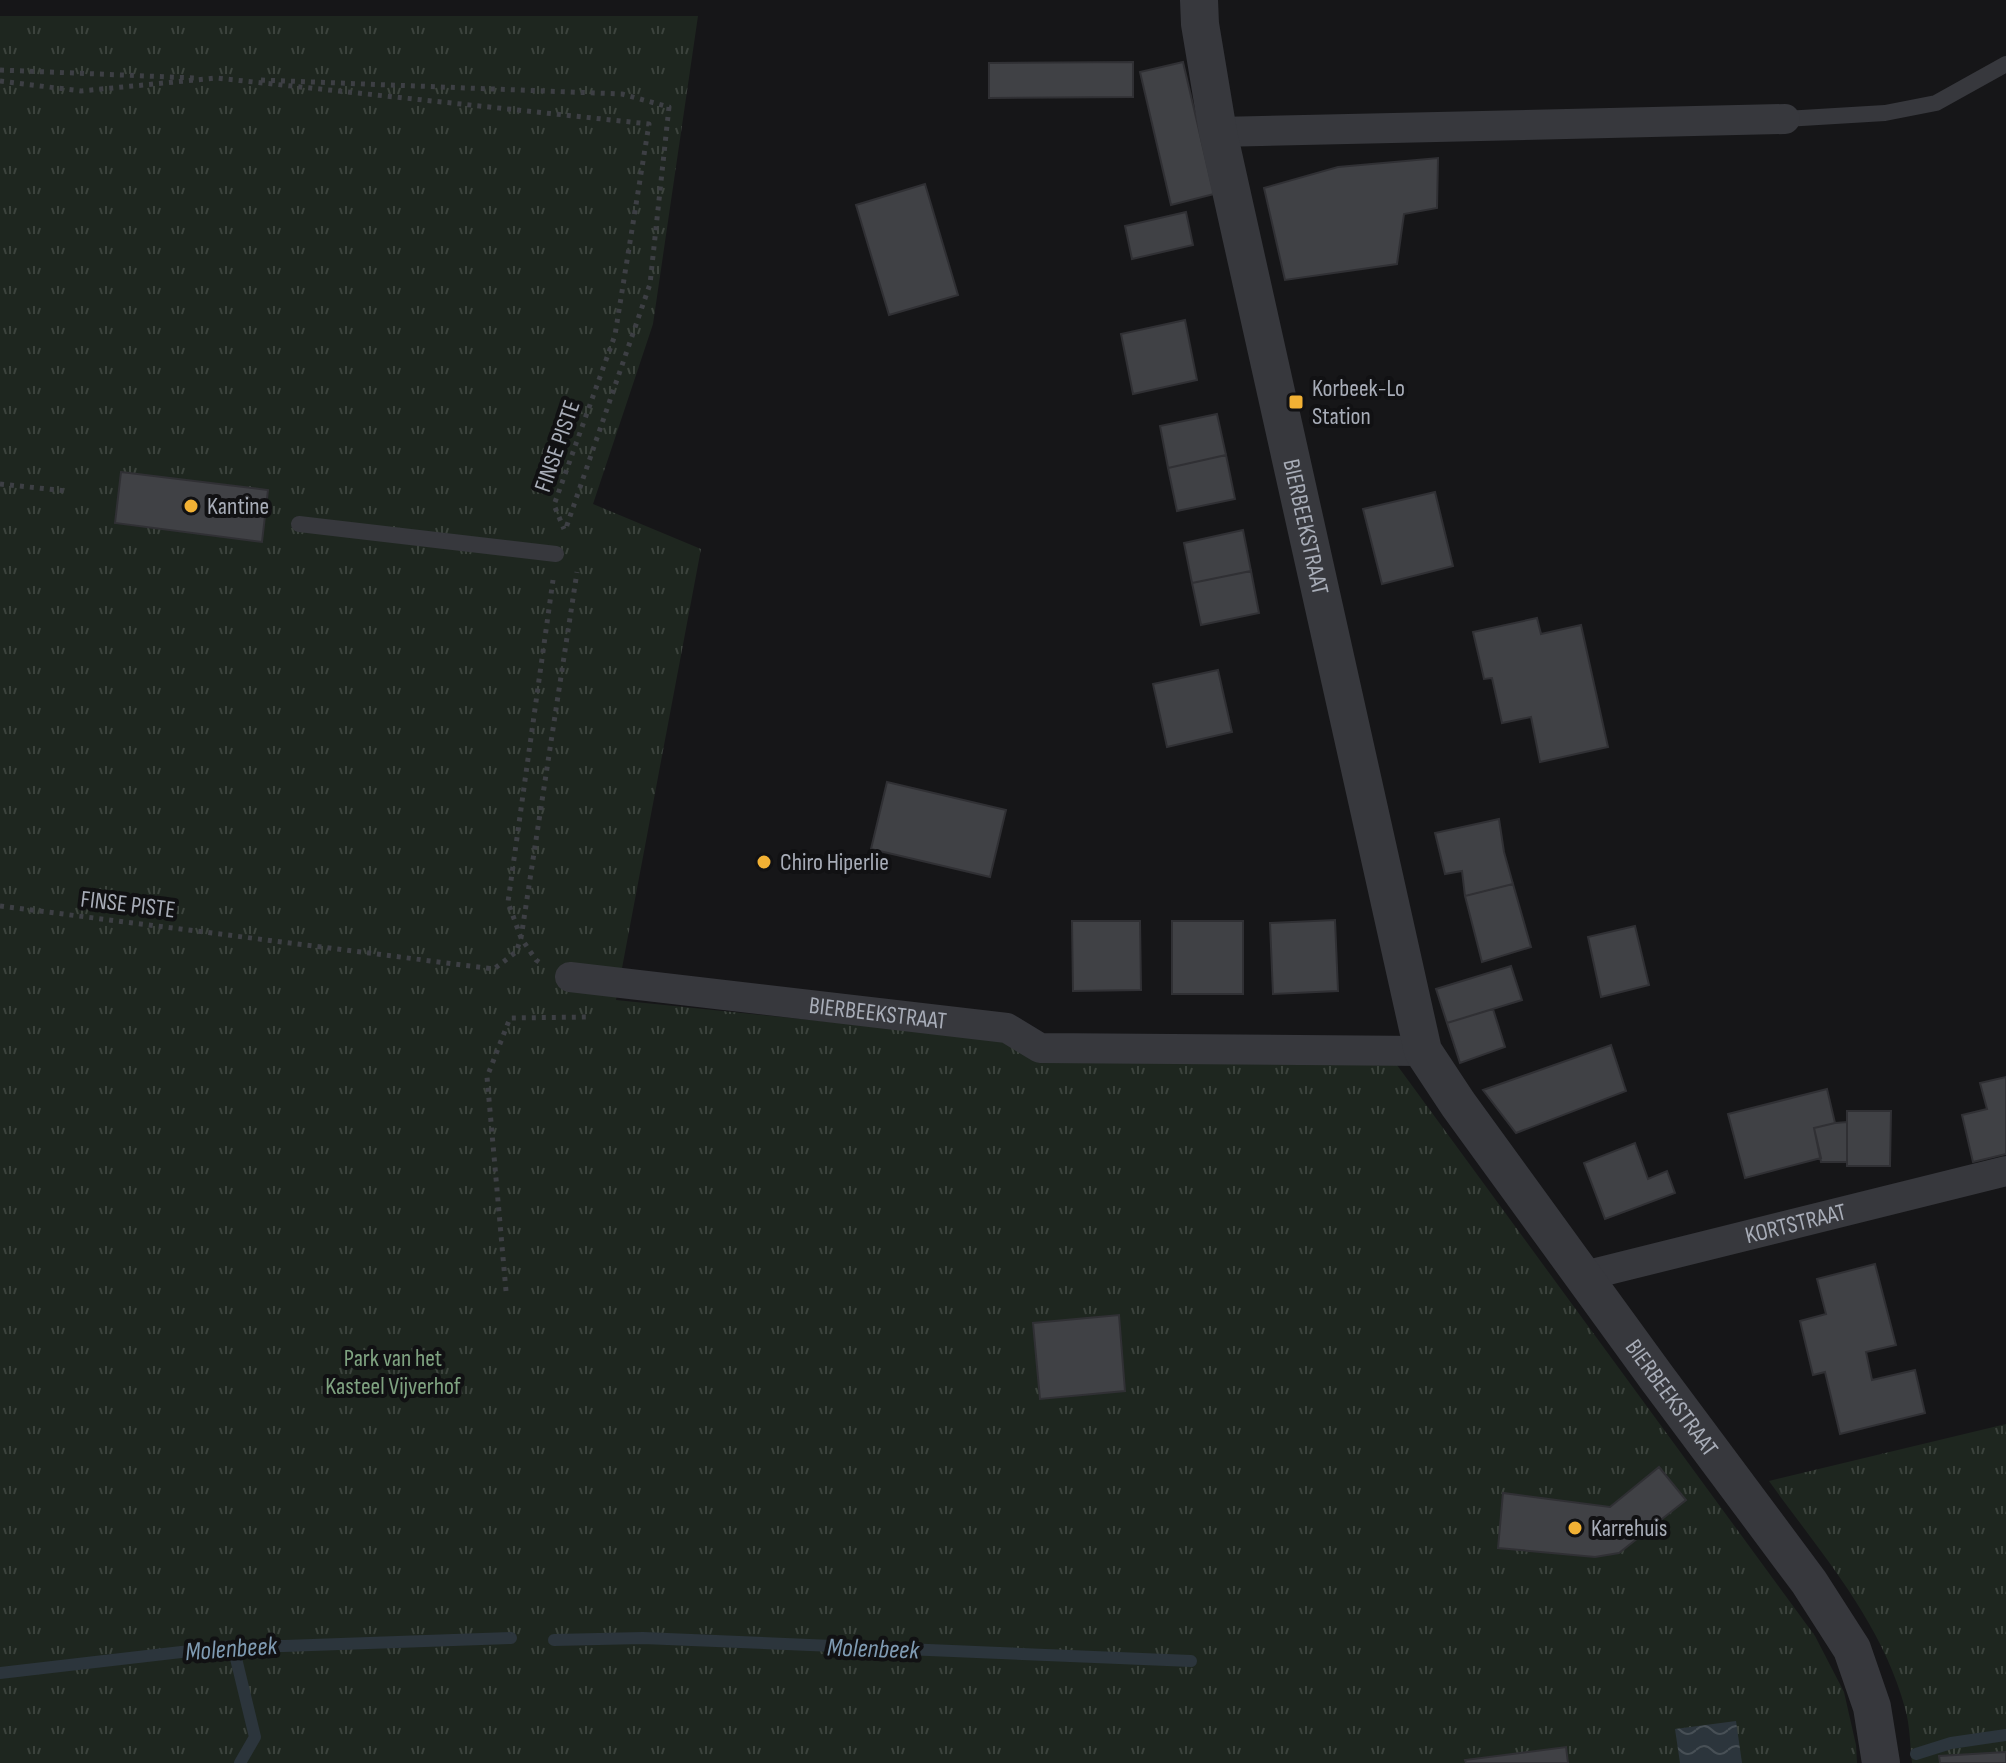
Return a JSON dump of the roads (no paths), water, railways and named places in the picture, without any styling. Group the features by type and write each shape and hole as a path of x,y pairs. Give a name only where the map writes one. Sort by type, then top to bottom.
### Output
{"street":[{"name":"BIERBEEKSTRAAT","path":"1199,0 1200,24 1218,132 1423,1051 1657,1378 1809,1582 1852,1649 1872,1707 1881,1763"},
{"path":"1218,132 1785,119"},
{"name":"BIERBEEKSTRAAT","path":"570,977 1007,1028 1040,1048 1423,1051"},
{"name":"KORTSTRAAT","path":"1584,1276 2006,1171"}],"lane":[{"path":"1785,119 1885,113 1936,103 2006,64"},
{"path":"299,524 556,554"}],"water":[{"path":"1736,1721 1742,1763 1680,1763 1675,1729"}],"waterway":[{"name":"Molenbeek","path":"0,1673 233,1646 511,1638"},
{"name":"Molenbeek","path":"554,1640 643,1638 1191,1661"},
{"path":"233,1646 255,1737 240,1763"},
{"name":"Molenbeek","path":"1916,1754 1951,1743 2006,1735"}],"place":[{"name":"Korbeek-Lo Station","path":"1296,402"},
{"name":"Kantine","path":"191,506"},
{"name":"Chiro Hiperlie","path":"764,862"},
{"name":"Karrehuis","path":"1575,1528"}],"park label":[{"name":"Park van het Kasteel Vijverhof","path":"393,1372"}]}
